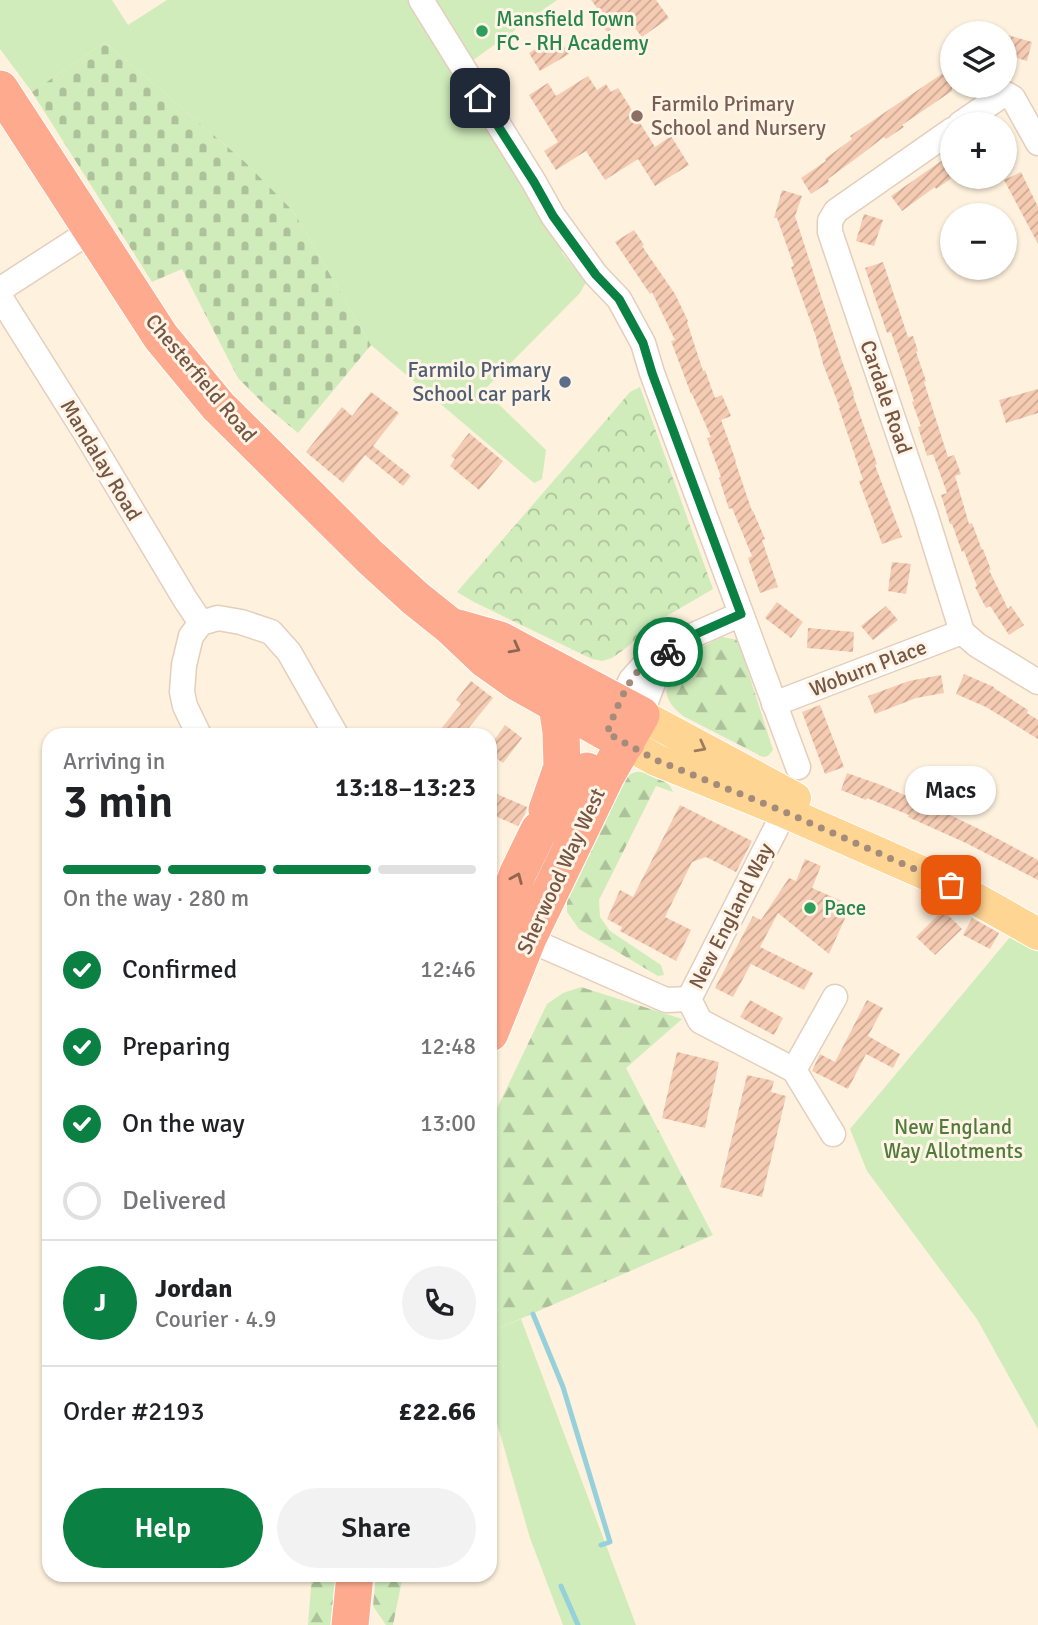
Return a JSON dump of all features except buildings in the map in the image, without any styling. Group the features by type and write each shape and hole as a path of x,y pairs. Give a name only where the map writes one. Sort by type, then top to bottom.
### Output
{"highway":[{"name":"Chesterfield Road","path":"0,89 161,337 218,406 370,557 486,660 557,705 623,724"},
{"path":"450,626 500,640 623,724"},
{"path":"539,830 562,767 557,705"},
{"name":"Sherwood Way West","path":"497,988 519,873 539,830 557,816 623,724"},
{"name":"Sherwood Way West","path":"505,937 606,776 623,724"},
{"path":"350,1625 354,1582"}],"main road":[{"path":"623,724 792,792 1038,934"},
{"path":"792,792 829,814 917,849 1038,909"}],"street":[{"path":"421,0 553,216 596,275 619,299 643,343 774,704 792,792"},
{"path":"977,112 1006,94 1013,98 1038,144"},
{"name":"Cardale Road","path":"940,138 836,211 830,221 830,232 925,513 962,632"},
{"path":"0,291 92,230"},
{"name":"Mandalay Road","path":"0,297 201,623"},
{"path":"623,724 631,680 647,662 663,656 687,638 741,614"},
{"path":"196,728 185,706 182,692 184,665 191,636 201,623 218,618 271,632 289,652 332,728"},
{"path":"962,632 977,645 1038,682"},
{"name":"Woburn Place","path":"774,704 962,632"},
{"name":"New England Way","path":"689,999 792,792"},
{"name":"New England Way","path":"505,937 666,1000 689,999"},
{"path":"833,1134 794,1070 835,997"},
{"name":"New England Way","path":"689,999 700,1021 794,1070"}],"green space":[{"path":"0,0 112,0 128,25 167,0 412,0 559,234 562,253 586,282 580,293 484,390 546,450 542,479 534,483 371,345 293,211 245,162 105,42 32,92 0,49"},
{"name":"Mansfield Town FC - RH Academy","path":"431,0 557,0 469,63"},
{"path":"105,42 245,162 293,211 371,345 298,433 238,378 182,269 152,282 32,92"},
{"path":"640,387 713,589 665,617 612,658 602,661 592,659 457,592 630,392"},
{"path":"722,637 738,640 773,750 768,756 763,757 683,716 671,704 667,692 668,681 675,670 697,651"},
{"path":"636,772 658,777 671,787 673,792 656,786 599,900 600,917 610,931 661,965 664,975 658,976 579,929 567,912 567,899 625,776"},
{"name":"New England Way Allotments","path":"1011,936 1038,952 1038,1429 977,1319 867,1171 850,1129"},
{"path":"581,987 682,1019 626,1068 713,1235 497,1329 497,1108 547,1004 563,993"},
{"path":"521,1319 636,1625 563,1625 530,1538 497,1423 497,1329"},
{"path":"311,1582 335,1582 332,1625 308,1625"},
{"path":"375,1582 402,1582 393,1625 386,1625 373,1606"}],"waterway":[{"path":"533,1314 563,1387 610,1542 601,1545"},
{"path":"561,1586 578,1625"}],"way so far":[{"path":"668,652 647,662 631,680 607,733 656,760 785,812 951,885"}],"place":[{"name":"Mansfield Town FC - RH Academy","path":"482,31"},
{"name":"Farmilo Primary School and Nursery","path":"637,116"},
{"name":"Farmilo Primary School car park","path":"565,382"},
{"name":"Macs","path":"951,885"},
{"name":"Pace","path":"810,908"}],"route":[{"path":"480,98 553,216 596,275 619,299 643,343 741,614 687,638 668,652"}]}
